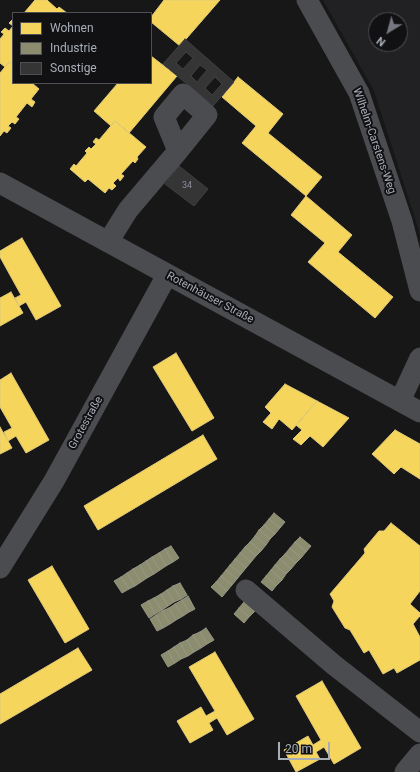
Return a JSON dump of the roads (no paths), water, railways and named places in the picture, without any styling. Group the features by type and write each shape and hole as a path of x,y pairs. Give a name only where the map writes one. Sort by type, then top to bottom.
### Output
{"street":[{"name":"Wilhelm-Carstens-Weg","path":"307,0 359,93 402,221 420,291"},
{"path":"108,242 128,210 178,151"},
{"name":"Rotenhäuser Straße","path":"0,183 420,412"},
{"name":"Grotestraße","path":"0,568 54,481 167,275"},
{"path":"400,401 420,359"},
{"path":"246,590 334,665 420,732"},
{"path":"405,772 420,754"}]}
